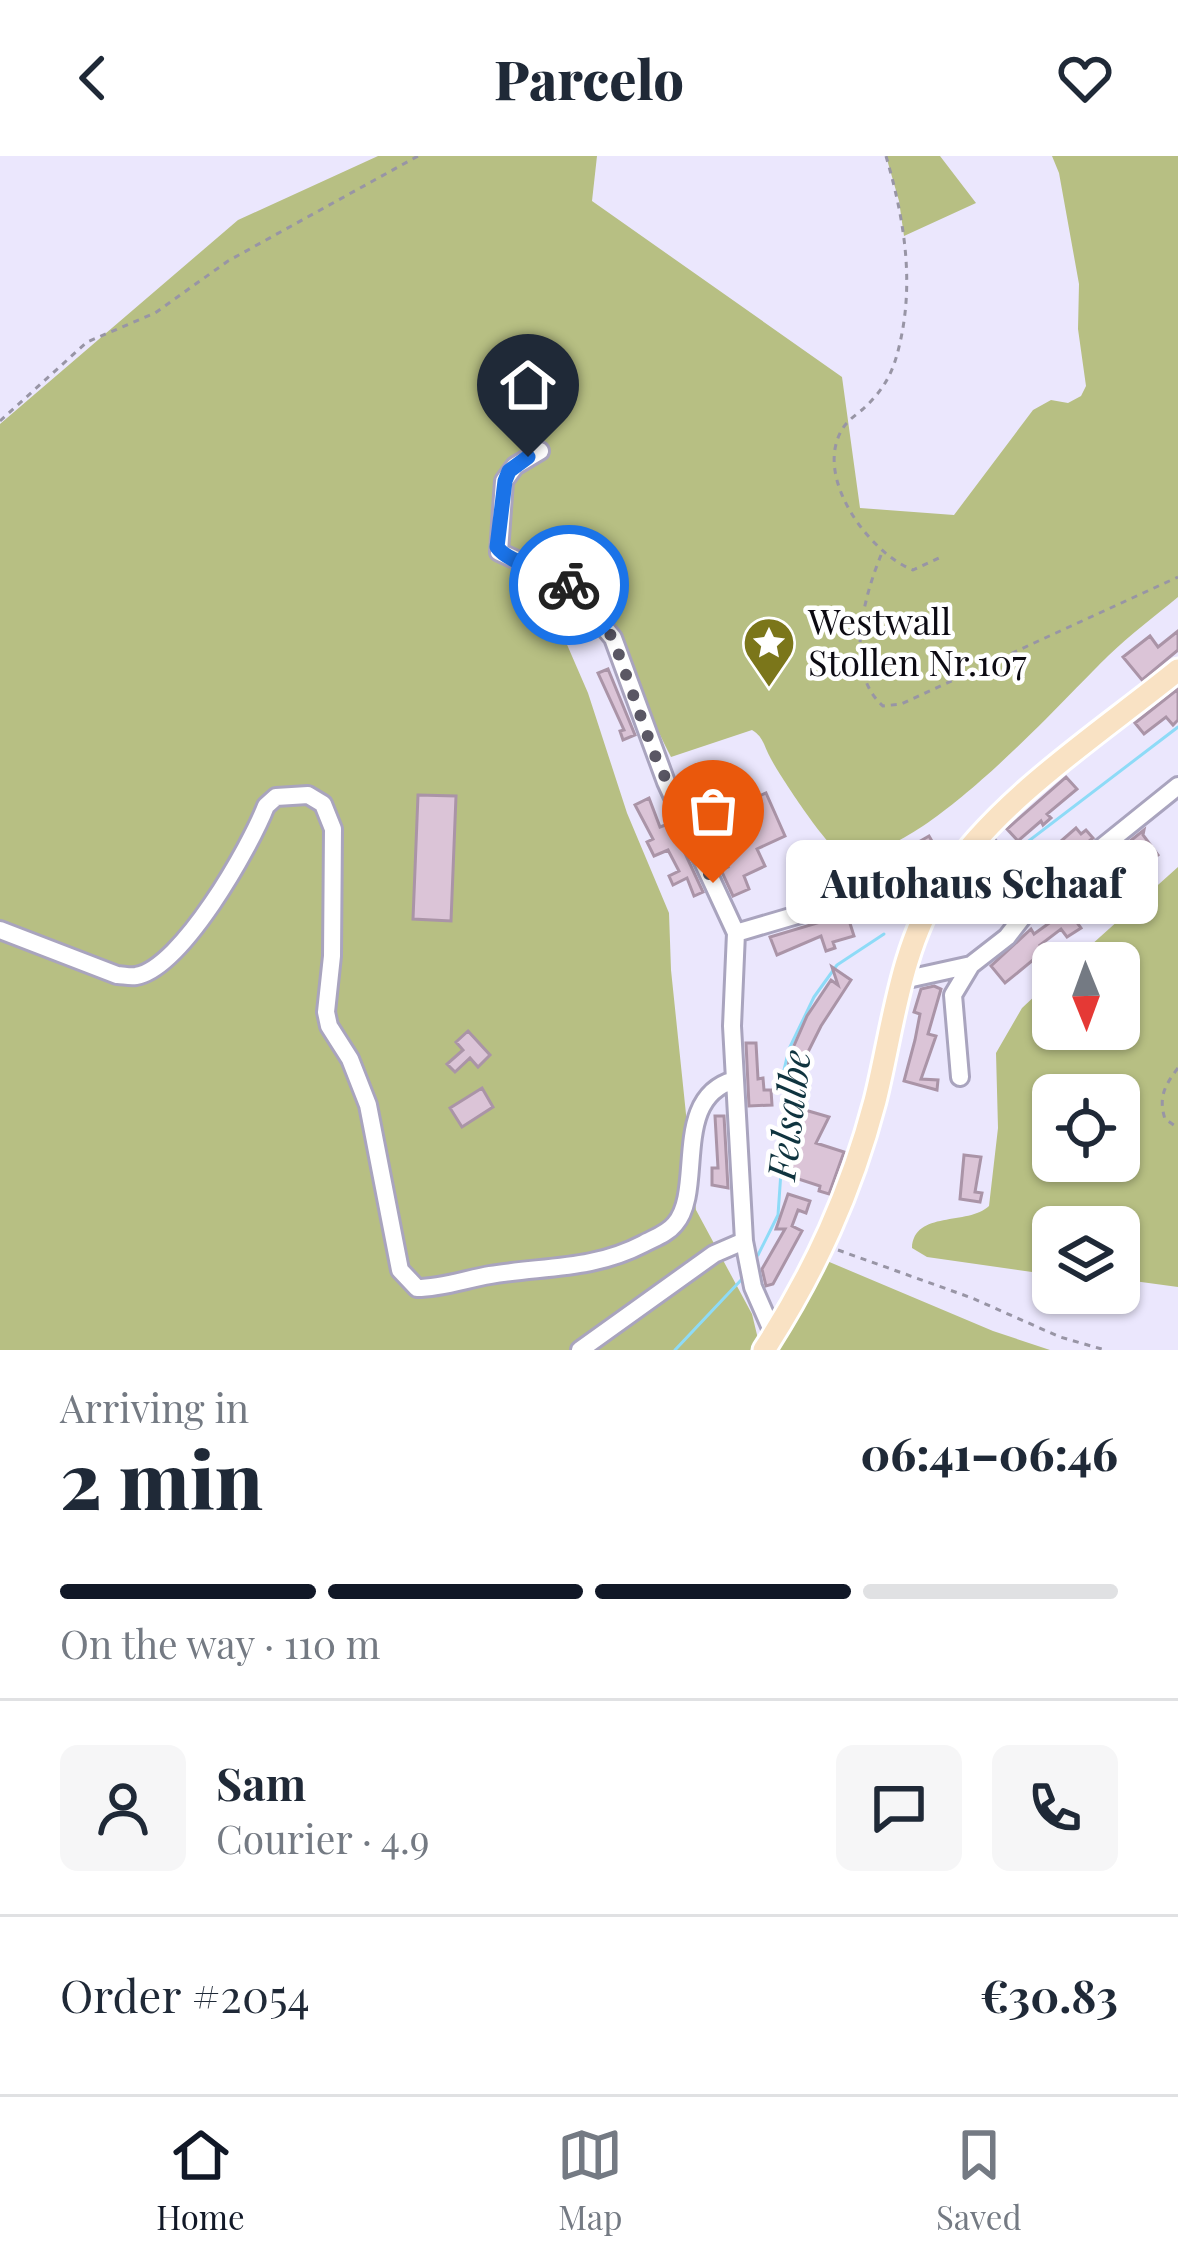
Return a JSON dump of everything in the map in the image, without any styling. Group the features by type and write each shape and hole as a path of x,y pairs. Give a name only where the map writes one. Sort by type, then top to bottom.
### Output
{"main road":[{"path":"769,1343 825,1246 864,1139 914,940 940,886 980,836 1178,670"}],"street":[{"path":"540,452 509,471 497,547 504,556 566,582 613,638 660,766 736,933 732,1000 744,1240 769,1343"},
{"path":"903,980 971,964 1007,938 1034,902 1178,787"},
{"path":"0,930 117,975 137,976 168,956 213,902 266,806 276,797 293,794 308,794 323,804 333,829 332,956 326,1012 368,1105 400,1270 417,1288 498,1273 571,1268 630,1251 666,1232 681,1215 705,1101 717,1085 735,1080"},
{"path":"980,836 1034,902"},
{"path":"736,933 906,883 928,881 940,886"},
{"path":"960,1077 953,995 971,964"},
{"path":"580,1350 714,1254 744,1240"}],"path":[{"path":"0,421 87,342 154,313 228,261 418,156"},
{"path":"886,156 906,248 907,309 888,381 843,427 836,464 839,488 847,508 882,553 913,570 941,557"},
{"path":"882,553 866,592 862,624 866,684 883,706 902,704 1178,577"},
{"path":"1178,1068 1165,1085 1162,1103 1165,1119 1178,1128"},
{"path":"825,1246 971,1298 1060,1337 1106,1350"}],"green space":[{"path":"378,156 597,156 592,201 842,377 860,508 954,515 1033,410 1051,400 1068,403 1081,396 1086,386 1078,329 1079,284 1052,156 1178,156 1178,597 1108,656 978,783 897,842 862,854 829,842 752,730 671,757 620,645 594,604 577,585 535,594 565,640 588,693 627,813 669,913 696,1210 752,1314 758,1339 752,1350 0,1350 0,424 238,220"},
{"path":"886,156 940,156 976,203 904,236"},
{"path":"1178,867 1178,1287 1140,1282 1140,1206 1032,1206 1032,1272 927,1257 912,1248 922,1228 989,1206 998,1128 996,1053 1032,999 1032,1050 1140,1050 1140,942 1094,942"},
{"path":"827,1261 993,1331 1050,1350 772,1350"}],"building":[{"path":"1178,631 1178,650 1142,680 1123,657 1150,636 1158,647"},
{"path":"608,669 635,735 623,740 620,731 624,730 598,673"},
{"path":"1178,689 1178,720 1173,725 1166,717 1144,734 1135,723"},
{"path":"1066,777 1077,789 1047,814 1051,818 1018,841 1007,829"},
{"path":"766,793 785,836 757,849 765,866 744,876 749,889 733,896 721,870 728,867 706,819 729,809 724,798 734,794 738,805"},
{"path":"418,795 456,796 451,921 413,919"},
{"path":"649,798 660,827 671,823 703,892 694,896 687,878 673,885 669,876 679,871 668,850 654,856 647,842 653,839 635,805"},
{"path":"1076,828 1093,838 1038,882 1028,869 1035,863 1029,855 1037,849 1044,856"},
{"path":"1144,830 1158,855 1112,891 1103,879 1128,859 1120,849"},
{"path":"929,836 940,855 908,870 898,854"},
{"path":"1064,894 1068,899 1063,903 1081,928 1067,937 1061,929 1044,942 1032,942 1032,961 1005,983 991,966 1031,929 1034,934 1059,916 1050,905"},
{"path":"847,914 854,936 833,942 835,948 826,951 821,936 777,955 770,937"},
{"path":"832,967 851,980 821,1026 803,1062 801,1077 788,1075 789,1057 807,1016 831,980 838,985"},
{"path":"921,989 941,989 928,1034 936,1036 921,1079 938,1080 937,1090 904,1081"},
{"path":"468,1031 490,1055 478,1067 470,1058 455,1072 447,1064 463,1050 456,1042"},
{"path":"746,1043 756,1043 758,1079 763,1078 764,1090 771,1090 772,1105 749,1106"},
{"path":"482,1088 493,1107 462,1127 450,1108"},
{"path":"805,1110 829,1117 816,1143 844,1152 829,1194 819,1191 820,1186 786,1175 786,1154 795,1124 801,1126"},
{"path":"715,1116 724,1116 728,1188 712,1185 712,1168 718,1168"},
{"path":"964,1155 981,1157 975,1192 982,1193 980,1202 960,1199"},
{"path":"788,1194 810,1201 806,1213 798,1210 792,1226 802,1231 773,1284 766,1286 762,1269 785,1229 776,1229"}],"waterway":[{"name":"Felsalbe","path":"1009,856 1178,727"},
{"name":"Felsalbe","path":"942,908 997,866"},
{"name":"Felsalbe","path":"758,1255 778,1215 783,1074 789,1049 814,997 837,965 884,934"},
{"name":"Felsalbe","path":"675,1350 742,1279"}],"way so far":[{"path":"569,585 613,638 653,751 713,883"}],"place":[{"name":"Westwall Stollen Nr.107","path":"769,689"},
{"name":"Autohaus Schaaf","path":"713,883"}],"route":[{"path":"528,457 509,471 505,481 497,547 504,556 536,566 569,585"}]}
